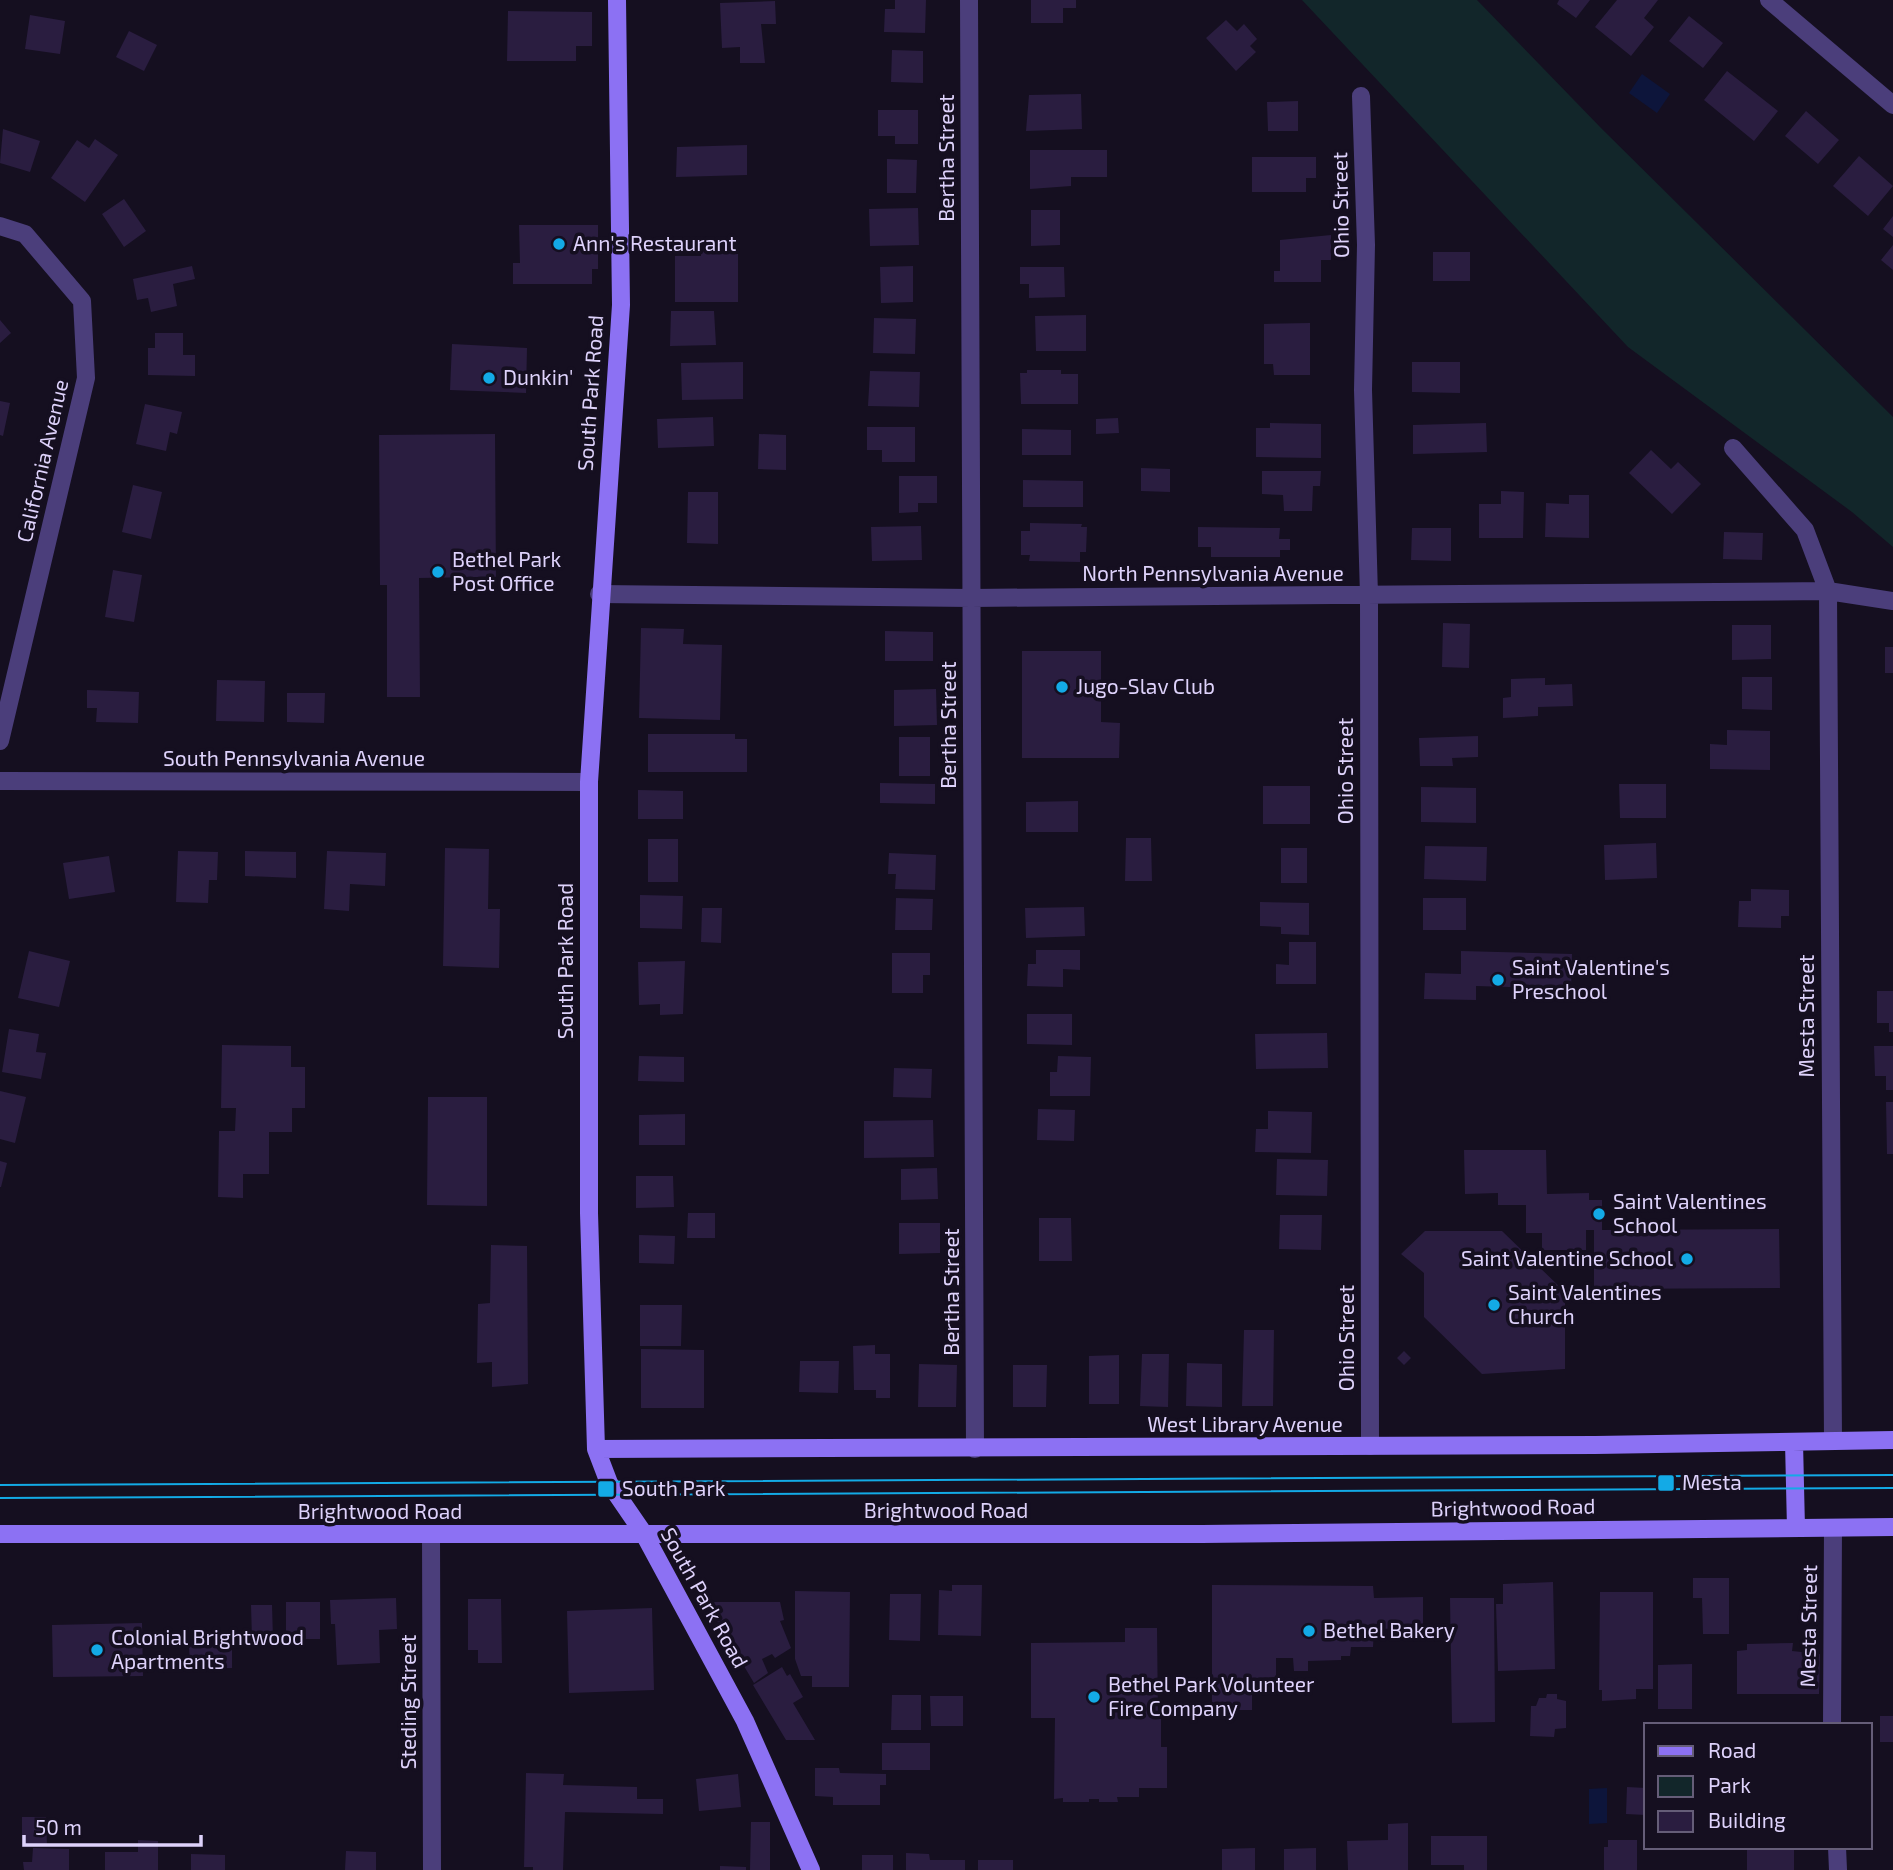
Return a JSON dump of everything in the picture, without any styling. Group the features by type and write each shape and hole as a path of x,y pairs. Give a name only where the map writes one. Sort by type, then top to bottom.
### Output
{"street":[{"name":"South Park Road","path":"617,0 621,305 599,594 589,782 589,1213 596,1449 609,1483 644,1534 745,1721 811,1870"},
{"name":"Bertha Street","path":"969,0 975,1449"},
{"path":"1769,0 1893,105"},
{"name":"Ohio Street","path":"1361,96 1366,245 1363,390 1369,595 1370,1446"},
{"name":"California Avenue","path":"0,226 25,234 82,300 86,378 0,741"},
{"path":"1733,448 1805,530 1828,591"},
{"name":"North Pennsylvania Avenue","path":"599,594 971,598 1828,591 1893,601"},
{"name":"Mesta Street","path":"1828,591 1833,1441"},
{"name":"South Pennsylvania Avenue","path":"0,781 589,782"},
{"name":"West Library Avenue","path":"596,1449 975,1449 1893,1440"},
{"path":"1794,1442 1796,1528"},
{"name":"Brightwood Road","path":"0,1534 1202,1534 1893,1527"},
{"name":"Mesta Street","path":"1832,1723 1833,1528"},
{"name":"Steding Street","path":"431,1534 432,1870"},
{"path":"1837,1849 1838,1870"}],"green space":[{"path":"1302,0 1477,0 1601,128 1893,417 1893,547 1852,512 1628,347"}],"water":[{"path":"1642,74 1670,94 1657,113 1629,93"},
{"path":"1607,1788 1607,1823 1589,1824 1589,1789"}],"building":[{"path":"895,0 926,0 925,33 884,32 885,9 895,9"},
{"path":"1031,0 1076,0 1076,8 1063,8 1063,23 1031,23"},
{"path":"1559,0 1590,0 1576,18 1557,4"},
{"path":"1617,0 1658,0 1644,18 1654,27 1631,56 1595,27"},
{"path":"775,1 776,24 761,24 765,63 740,63 740,47 722,48 720,3"},
{"path":"508,11 592,12 592,46 576,46 576,61 507,61"},
{"path":"30,15 65,21 60,54 25,49"},
{"path":"1689,16 1723,43 1703,68 1669,41"},
{"path":"1226,20 1237,31 1244,24 1257,39 1250,46 1256,52 1236,71 1206,38"},
{"path":"129,31 157,45 144,71 116,57"},
{"path":"892,50 923,51 923,83 891,82"},
{"path":"1727,71 1778,111 1754,141 1704,100"},
{"path":"1081,94 1082,129 1026,131 1029,95"},
{"path":"1298,101 1298,131 1268,131 1267,102"},
{"path":"878,110 918,110 918,144 895,144 895,136 878,136"},
{"path":"1806,111 1839,140 1818,164 1785,136"},
{"path":"3,129 40,141 30,172 0,163"},
{"path":"95,139 118,155 85,202 51,178 77,140 89,148"},
{"path":"747,145 747,175 676,177 677,147"},
{"path":"1030,150 1107,150 1107,177 1071,177 1071,186 1030,189"},
{"path":"1859,156 1893,186 1868,216 1833,186"},
{"path":"1252,157 1316,157 1316,178 1306,178 1306,192 1252,192"},
{"path":"887,159 917,160 916,193 887,193"},
{"path":"124,199 146,231 124,247 102,214"},
{"path":"918,208 919,245 870,246 869,209"},
{"path":"1031,210 1060,210 1060,245 1031,246"},
{"path":"1893,216 1893,237 1883,229"},
{"name":"Ann's Restaurant","path":"519,225 598,225 598,269 592,269 592,284 513,284 513,263 520,263"},
{"path":"1331,235 1331,260 1321,260 1321,282 1274,282 1274,271 1280,271 1280,240"},
{"path":"1893,245 1893,270 1881,260"},
{"path":"701,250 738,254 738,302 675,302 675,256 701,256"},
{"path":"1433,252 1470,252 1470,281 1433,281"},
{"path":"192,266 195,279 173,284 177,306 151,312 148,298 137,300 133,279"},
{"path":"913,266 913,302 881,303 880,267"},
{"path":"1020,267 1064,267 1065,297 1029,298 1029,284 1020,284"},
{"path":"671,311 714,311 716,345 670,346"},
{"path":"1086,315 1086,351 1036,351 1035,316"},
{"path":"874,318 916,319 915,354 873,353"},
{"path":"0,320 11,333 0,343"},
{"path":"1310,323 1310,375 1274,375 1273,364 1264,364 1264,324"},
{"path":"155,333 183,333 183,355 195,355 195,376 148,375 148,348 155,348"},
{"name":"Dunkin'","path":"452,344 527,348 526,393 450,390"},
{"path":"743,362 743,399 682,400 681,363"},
{"path":"1412,362 1460,362 1460,393 1412,392"},
{"path":"1027,370 1061,370 1061,374 1078,374 1078,404 1021,404 1020,373 1027,373"},
{"path":"870,371 920,372 919,407 868,406"},
{"path":"0,401 10,403 3,436 0,435"},
{"path":"145,404 182,412 177,434 170,432 166,451 136,444"},
{"path":"713,417 714,446 658,448 657,419"},
{"path":"1118,418 1119,433 1096,434 1096,419"},
{"path":"1270,423 1321,424 1321,458 1256,457 1256,428 1270,428"},
{"path":"1486,423 1487,452 1413,454 1413,425"},
{"path":"867,427 915,427 915,462 882,462 882,450 867,450"},
{"path":"1022,429 1071,430 1071,455 1022,455"},
{"name":"Bethel Park Post Office","path":"495,434 496,582 477,582 478,577 419,578 420,697 387,697 387,585 380,585 379,435"},
{"path":"759,434 786,435 786,470 758,469"},
{"path":"1651,450 1671,469 1678,462 1701,484 1672,514 1629,473"},
{"path":"1141,468 1170,469 1170,492 1141,491"},
{"path":"1262,471 1321,471 1320,486 1313,486 1312,511 1284,511 1283,495 1262,494"},
{"path":"899,476 937,476 937,503 918,503 918,512 899,513"},
{"path":"1023,480 1083,481 1083,507 1023,507"},
{"path":"133,485 162,492 151,539 122,532"},
{"path":"1501,491 1524,492 1523,538 1479,538 1479,504 1501,504"},
{"path":"688,492 718,492 718,544 687,543"},
{"path":"1569,495 1589,495 1589,538 1545,537 1546,503 1569,504"},
{"path":"1030,523 1082,524 1081,527 1087,527 1086,552 1080,552 1080,562 1029,561 1030,555 1021,555 1021,531 1030,531"},
{"path":"921,526 922,560 872,561 871,527"},
{"path":"1198,527 1280,528 1279,539 1290,539 1290,550 1280,550 1280,557 1211,557 1211,547 1198,547"},
{"path":"1412,528 1451,528 1451,561 1411,560"},
{"path":"1724,532 1763,533 1762,560 1723,559"},
{"path":"113,570 142,575 134,622 105,617"},
{"path":"1443,623 1470,624 1469,668 1442,667"},
{"path":"1732,625 1771,625 1771,659 1732,660"},
{"path":"641,628 684,629 683,644 722,645 720,720 639,718"},
{"path":"885,631 933,632 933,661 885,661"},
{"path":"1885,647 1893,647 1893,673 1885,673"},
{"name":"Jugo-Slav Club","path":"1022,651 1101,651 1101,722 1120,723 1119,758 1022,758"},
{"path":"1742,677 1772,677 1772,710 1742,709"},
{"path":"1545,678 1545,685 1572,684 1573,706 1538,707 1538,716 1503,718 1503,698 1511,697 1511,679"},
{"path":"217,680 265,681 264,722 216,721"},
{"path":"936,689 937,725 894,726 894,690"},
{"path":"87,690 139,692 138,723 96,722 97,708 87,708"},
{"path":"287,693 325,693 324,723 287,722"},
{"path":"1727,730 1770,731 1770,770 1710,769 1710,744 1727,745"},
{"path":"648,734 735,734 735,739 747,739 747,772 648,772"},
{"path":"1478,736 1478,757 1452,758 1453,766 1420,766 1419,738"},
{"path":"899,737 930,737 930,776 899,776"},
{"path":"880,783 935,784 935,804 880,803"},
{"path":"1619,784 1666,784 1666,818 1620,818"},
{"path":"1263,786 1310,786 1310,824 1263,824"},
{"path":"1421,787 1476,788 1476,823 1421,822"},
{"path":"638,790 683,791 683,819 638,819"},
{"path":"1078,801 1078,832 1026,832 1026,802"},
{"path":"1126,838 1151,838 1152,881 1125,881"},
{"path":"648,839 678,839 678,882 648,882"},
{"path":"1656,843 1657,878 1605,880 1604,845"},
{"path":"1425,846 1487,847 1486,881 1424,879"},
{"path":"445,848 489,849 488,909 500,909 499,968 443,966"},
{"path":"1281,848 1307,848 1307,883 1281,883"},
{"path":"178,851 218,852 217,880 209,880 208,903 176,902"},
{"path":"245,851 296,852 296,878 245,876"},
{"path":"327,851 386,853 385,886 350,884 349,911 324,909"},
{"path":"889,853 936,855 935,890 895,889 896,874 888,874"},
{"path":"109,856 115,892 69,899 63,863"},
{"path":"1751,889 1789,890 1789,916 1781,916 1781,928 1738,927 1739,901 1751,901"},
{"path":"640,895 683,896 682,929 640,928"},
{"path":"896,898 933,899 932,930 895,930"},
{"path":"1423,898 1466,898 1466,930 1423,930"},
{"path":"1260,902 1309,903 1309,935 1281,934 1281,927 1260,926"},
{"path":"1084,907 1085,936 1026,938 1025,908"},
{"path":"702,908 722,908 721,943 701,942"},
{"path":"1289,942 1316,942 1316,984 1276,984 1276,964 1289,965"},
{"path":"1036,950 1080,950 1080,970 1063,969 1063,987 1027,986 1028,964 1036,964"},
{"path":"29,951 70,961 59,1007 18,998"},
{"name":"Saint Valentine's Preschool","path":"1461,951 1572,954 1571,989 1476,986 1476,1000 1424,999 1425,973 1461,974"},
{"path":"892,953 930,953 930,975 923,975 923,993 892,993"},
{"path":"685,961 683,1014 660,1015 660,1004 639,1005 638,962"},
{"path":"1877,991 1893,991 1893,1032 1889,1032 1889,1023 1877,1023"},
{"path":"1027,1014 1072,1014 1072,1045 1027,1044"},
{"path":"9,1029 39,1034 36,1052 46,1053 41,1079 2,1072"},
{"path":"1327,1033 1328,1068 1256,1069 1255,1034"},
{"path":"222,1045 291,1046 291,1067 305,1067 305,1108 292,1108 292,1132 269,1132 269,1174 243,1174 243,1198 218,1197 219,1131 235,1131 236,1108 221,1108"},
{"path":"1874,1046 1893,1046 1893,1090 1886,1090 1886,1076 1875,1076"},
{"path":"639,1056 684,1057 684,1082 638,1081"},
{"path":"1058,1056 1091,1057 1090,1096 1050,1096 1050,1072 1057,1072"},
{"path":"894,1068 932,1069 931,1098 893,1097"},
{"path":"0,1091 26,1097 15,1143 0,1139"},
{"path":"428,1097 487,1097 487,1206 427,1205"},
{"path":"1886,1102 1893,1102 1893,1154 1887,1154"},
{"path":"1038,1109 1075,1110 1074,1141 1037,1140"},
{"path":"1268,1111 1312,1112 1311,1153 1255,1152 1256,1129 1268,1129"},
{"path":"685,1114 685,1145 639,1145 639,1115"},
{"path":"933,1120 934,1157 864,1158 864,1121"},
{"path":"1464,1150 1546,1150 1547,1194 1589,1193 1589,1200 1602,1200 1602,1230 1779,1229 1780,1288 1594,1289 1594,1230 1586,1230 1586,1250 1542,1250 1542,1233 1526,1233 1526,1205 1498,1205 1498,1193 1465,1194"},
{"path":"1277,1159 1328,1160 1327,1196 1276,1195"},
{"path":"0,1161 7,1163 1,1187 0,1187"},
{"path":"937,1168 938,1199 901,1200 901,1169"},
{"path":"636,1176 673,1176 674,1207 636,1208"},
{"path":"688,1213 715,1213 715,1238 687,1238"},
{"path":"1280,1215 1322,1215 1321,1250 1279,1249"},
{"path":"1039,1218 1071,1218 1072,1261 1039,1261"},
{"path":"899,1223 940,1223 940,1253 899,1254"},
{"name":"Saint Valentines Church","path":"1425,1231 1502,1231 1565,1292 1565,1369 1482,1374 1424,1317 1424,1273 1401,1254"},
{"path":"639,1235 675,1236 674,1264 639,1263"},
{"path":"491,1245 527,1246 528,1384 492,1387 492,1362 477,1363 478,1304 490,1303"},
{"path":"640,1305 682,1305 681,1346 640,1346"},
{"path":"1244,1330 1274,1330 1273,1406 1242,1406"},
{"path":"875,1345 875,1354 890,1354 890,1398 876,1398 876,1390 854,1390 853,1346"},
{"path":"641,1349 704,1350 704,1408 641,1408"},
{"path":"1404,1351 1411,1358 1404,1365 1397,1358"},
{"path":"1142,1354 1169,1354 1168,1407 1140,1406"},
{"path":"1119,1355 1119,1404 1089,1404 1089,1356"},
{"path":"800,1361 839,1361 838,1393 799,1392"},
{"path":"1187,1363 1222,1364 1222,1407 1186,1406"},
{"path":"919,1364 957,1365 956,1407 918,1407"},
{"path":"1013,1365 1047,1365 1046,1407 1013,1407"},
{"path":"1693,1578 1729,1578 1729,1634 1703,1634 1702,1598 1693,1598"},
{"path":"1553,1582 1555,1669 1498,1671 1496,1604 1503,1604 1503,1584"},
{"path":"952,1585 982,1585 981,1636 938,1635 939,1590 952,1591"},
{"path":"1212,1585 1373,1586 1374,1598 1423,1597 1423,1628 1374,1629 1373,1647 1351,1647 1350,1656 1341,1656 1341,1660 1308,1661 1308,1671 1294,1671 1293,1658 1276,1658 1276,1677 1252,1678 1252,1710 1212,1710"},
{"path":"795,1591 850,1592 849,1687 812,1687 812,1676 801,1676 795,1659"},
{"path":"1600,1592 1653,1592 1653,1689 1636,1689 1636,1699 1602,1701 1602,1690 1599,1690"},
{"path":"890,1594 921,1594 920,1641 889,1640"},
{"path":"396,1598 397,1629 379,1630 380,1663 337,1665 335,1624 331,1624 330,1600"},
{"path":"1450,1598 1494,1598 1495,1722 1452,1723"},
{"path":"468,1599 501,1599 502,1663 478,1663 478,1650 468,1650"},
{"path":"286,1602 320,1602 320,1639 286,1639"},
{"path":"706,1602 780,1602 784,1620 780,1621 791,1648 775,1658 772,1654 762,1659 768,1673 754,1683"},
{"path":"251,1605 272,1605 273,1639 252,1639"},
{"path":"652,1608 654,1690 569,1693 567,1611"},
{"name":"Colonial Brightwood Apartments","path":"142,1623 143,1676 53,1677 52,1625"},
{"name":"Bethel Park Volunteer Fire Company","path":"1125,1628 1157,1628 1158,1719 1161,1719 1161,1747 1167,1747 1167,1788 1139,1788 1139,1797 1117,1797 1118,1802 1089,1799 1089,1802 1063,1802 1063,1798 1054,1799 1055,1718 1031,1718 1031,1643 1125,1642"},
{"path":"232,1643 232,1668 190,1668 189,1644"},
{"path":"1793,1643 1792,1651 1820,1654 1819,1694 1737,1694 1737,1651 1747,1650 1747,1644"},
{"path":"1692,1664 1692,1709 1658,1709 1658,1665"},
{"path":"782,1667 787,1676 790,1674 803,1697 793,1703 815,1740 786,1740 753,1685"},
{"path":"1547,1694 1557,1694 1557,1699 1566,1701 1566,1728 1555,1729 1554,1737 1530,1736 1531,1706 1536,1706 1539,1698 1546,1698"},
{"path":"892,1695 921,1695 921,1730 891,1730"},
{"path":"930,1696 963,1696 963,1726 931,1726"},
{"path":"1880,1716 1893,1716 1893,1742 1880,1742"},
{"path":"882,1743 930,1743 930,1770 882,1770"},
{"path":"815,1768 839,1768 840,1773 886,1774 886,1785 880,1785 880,1805 833,1805 833,1797 815,1796"},
{"path":"526,1773 564,1774 563,1785 637,1787 637,1799 663,1799 663,1814 565,1812 563,1870 533,1870 533,1867 524,1867"},
{"path":"738,1774 741,1807 699,1811 696,1779"},
{"path":"1627,1787 1644,1788 1644,1815 1626,1814"},
{"path":"22,1817 46,1817 47,1846 22,1847"},
{"path":"751,1822 770,1822 770,1870 750,1870"},
{"path":"1408,1823 1408,1870 1348,1870 1347,1841 1388,1840 1388,1824"},
{"path":"1431,1836 1487,1836 1487,1870 1464,1870 1464,1865 1431,1865"},
{"path":"138,1840 158,1841 158,1870 105,1870 105,1852 138,1852"},
{"path":"1608,1840 1637,1840 1637,1870 1604,1870 1604,1847 1608,1847"},
{"path":"33,1848 69,1849 69,1870 24,1870 23,1862 32,1862"},
{"path":"1255,1848 1255,1870 1222,1870 1222,1849"},
{"path":"1316,1848 1316,1870 1284,1870 1284,1849"},
{"path":"1747,1849 1794,1849 1794,1870 1747,1870"},
{"path":"346,1851 376,1852 376,1870 345,1870"},
{"path":"906,1853 929,1854 930,1860 965,1860 965,1870 906,1870"},
{"path":"191,1854 225,1855 225,1870 191,1870"},
{"path":"862,1855 893,1855 893,1870 862,1870"},
{"path":"978,1860 1013,1860 1013,1870 978,1870"},
{"path":"720,1866 746,1867 746,1870 720,1870"}],"tram line":[{"path":"0,1485 1893,1475"},
{"path":"0,1498 1893,1488"}],"place":[{"name":"Ann's Restaurant","path":"559,244"},
{"name":"Dunkin'","path":"489,378"},
{"name":"Bethel Park Post Office","path":"438,572"},
{"name":"Jugo-Slav Club","path":"1062,687"},
{"name":"Saint Valentine's Preschool","path":"1498,980"},
{"name":"Saint Valentines School","path":"1599,1214"},
{"name":"Saint Valentine School","path":"1687,1259"},
{"name":"Saint Valentines Church","path":"1494,1305"},
{"name":"Mesta","path":"1666,1483"},
{"name":"South Park","path":"606,1489"},
{"name":"Bethel Bakery","path":"1309,1631"},
{"name":"Colonial Brightwood Apartments","path":"97,1650"},
{"name":"Bethel Park Volunteer Fire Company","path":"1094,1697"}]}
